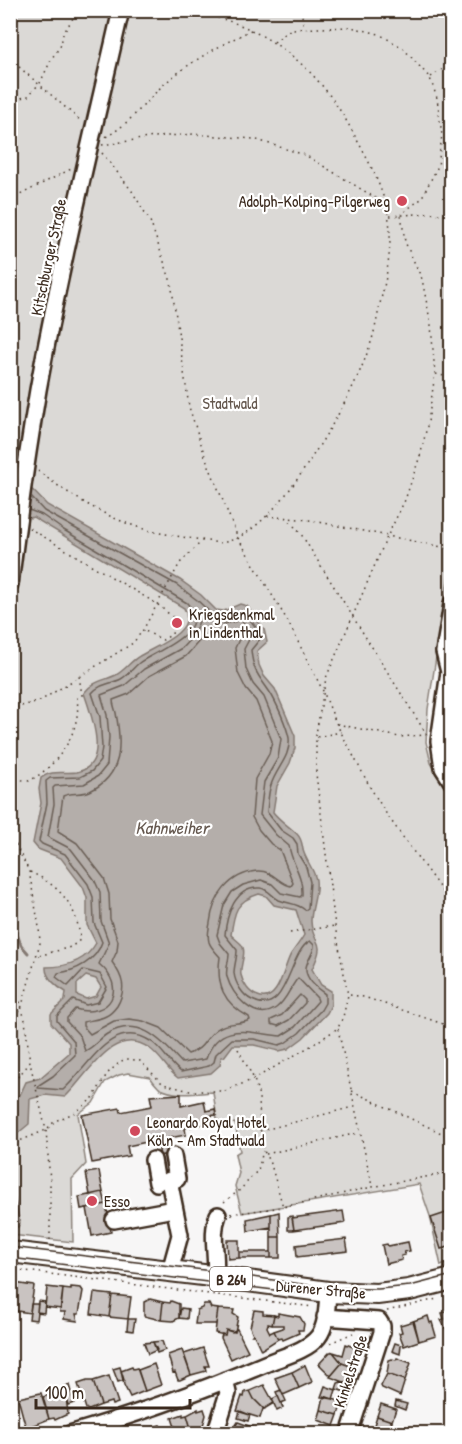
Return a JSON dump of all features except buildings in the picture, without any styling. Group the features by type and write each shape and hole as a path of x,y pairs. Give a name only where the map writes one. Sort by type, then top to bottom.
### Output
{"main road":[{"name":"Dürener Straße","path":"10,1252 214,1276 328,1293 377,1294 409,1290 452,1280"}],"street":[{"name":"Kitschburger Straße","path":"10,584 39,388 121,10"},
{"path":"452,604 444,652 449,672 439,739 443,768 452,782"},
{"path":"170,1271 180,1235 168,1181 173,1156"},
{"path":"153,1160 168,1181"},
{"path":"114,1220 174,1209"},
{"path":"214,1276 216,1266 214,1232 218,1215"},
{"path":"69,1434 128,1417 305,1347 317,1338 323,1329 328,1293"},
{"name":"Kinkelstraße","path":"325,1317 379,1321 382,1326 349,1434"},
{"path":"215,1434 228,1393 225,1380"}],"path":[{"path":"10,101 28,96 40,83 61,45 63,34 78,10"},
{"path":"26,465 103,513 150,531 219,543 229,542 267,516 292,489 348,396 370,348 389,265 389,216 371,165 345,116 304,64 251,30 193,10"},
{"path":"301,10 304,28"},
{"path":"273,43 291,29 351,27 379,34 403,48 430,78 437,98 442,135 438,166 421,199 401,214"},
{"path":"91,141 121,128 162,86 212,49 251,30"},
{"path":"10,59 82,122 91,141 132,191 150,221 171,282 189,406 205,456 238,538 287,620 323,691 336,723 370,787 387,815 452,904"},
{"path":"430,78 452,63"},
{"path":"91,141 104,146 155,137 194,134 255,139 305,155 384,203"},
{"path":"10,200 70,170"},
{"path":"389,216 430,213 452,216"},
{"path":"372,1187 338,1028 347,1006 348,995 335,926 316,774 316,737 326,678 405,500 421,453 435,374 431,325 422,279 405,242 401,214"},
{"path":"435,374 452,378"},
{"path":"267,516 286,517 452,549"},
{"path":"19,517 157,604 175,619 172,634 163,640 142,630"},
{"path":"286,517 307,544 352,619 366,635 439,739"},
{"path":"10,709 40,701 133,643 180,562 203,540"},
{"path":"10,778 29,781 48,770 57,759 75,726 78,714 77,698 82,695 79,676"},
{"path":"336,723 381,734 439,739"},
{"path":"316,737 341,732"},
{"path":"10,834 29,871 40,943 21,1009 10,1020"},
{"path":"29,871 58,889 66,899 79,929 80,940 71,947 38,956"},
{"path":"290,933 335,926"},
{"path":"10,967 25,1020 30,1063 46,1130 51,1221 48,1257"},
{"path":"10,983 14,985"},
{"path":"348,995 364,997 450,1027 452,1035"},
{"path":"10,1145 46,1130 55,1121 76,1113 87,1104 115,1065 128,1059 144,1064 163,1084 190,1091 225,1091 254,1079 338,1028"},
{"path":"238,1049 254,1079 259,1095 260,1131 264,1150 272,1168 283,1207"},
{"path":"10,1086 30,1063"},
{"path":"351,1090 452,1138"},
{"path":"260,1131 354,1107"},
{"path":"265,1154 360,1133"},
{"path":"218,1215 224,1202 240,1190 258,1170 264,1150"},
{"path":"218,1215 283,1207 452,1172"},
{"path":"330,1343 358,1330"}],"green space":[{"name":"Stadtwald","path":"11,11 451,11 452,554 428,709 426,742 431,763 452,797 451,1262 441,1266 430,1216 419,1184 242,1213 235,1186 239,1173 235,1154 240,1151 235,1123 218,1126 213,1092 172,1093 159,1088 150,1077 128,1073 105,1082 93,1103 78,1114 86,1164 72,1179 73,1242 11,1235"}],"water":[{"name":"Kahnweiher","path":"11,468 47,505 180,580 201,595 216,610 224,611 240,604 247,606 264,629 267,642 257,651 259,665 264,676 275,689 295,736 295,748 290,763 277,786 273,812 300,838 304,854 315,876 316,890 311,921 319,952 312,969 321,985 331,991 331,1005 327,1013 303,1038 288,1049 279,1051 254,1045 233,1045 224,1057 221,1057 220,1065 211,1073 178,1078 149,1048 136,1042 124,1042 101,1056 65,1097 45,1095 30,1099 29,1124 11,1139 10,1099 20,1095 26,1082 40,1078 69,1053 69,1043 51,1023 51,1014 65,1000 66,992 55,985 46,967 75,962 87,954 96,943 87,925 87,898 83,887 61,858 38,849 33,843 41,803 39,789 41,778 58,772 77,772 87,767 93,760 96,738 84,693 95,684 122,671 138,657 172,638 185,624 187,617 184,608 33,517 30,518 11,504","holes":["259,894 266,896 274,905 296,910 304,935 291,954 276,990 265,997 255,995 245,985 241,971 243,947 231,935 233,920 241,904","86,976 96,979 101,987 96,996 86,999 77,995 77,984"]},
{"path":"10,1191 14,1196 20,1223 18,1227 11,1227"}],"waterway":[{"path":"10,914 21,945 28,953"}],"tram line":[{"path":"10,1247 204,1270 329,1288 378,1289 410,1286 452,1275"},
{"path":"10,1258 299,1293"}],"place":[{"name":"Adolph-Kolping-Pilgerweg","path":"402,201"},
{"name":"Kriegsdenkmal in Lindenthal","path":"177,623"},
{"name":"Leonardo Royal Hotel Köln - Am Stadtwald","path":"135,1131"},
{"name":"Esso","path":"92,1201"}]}
